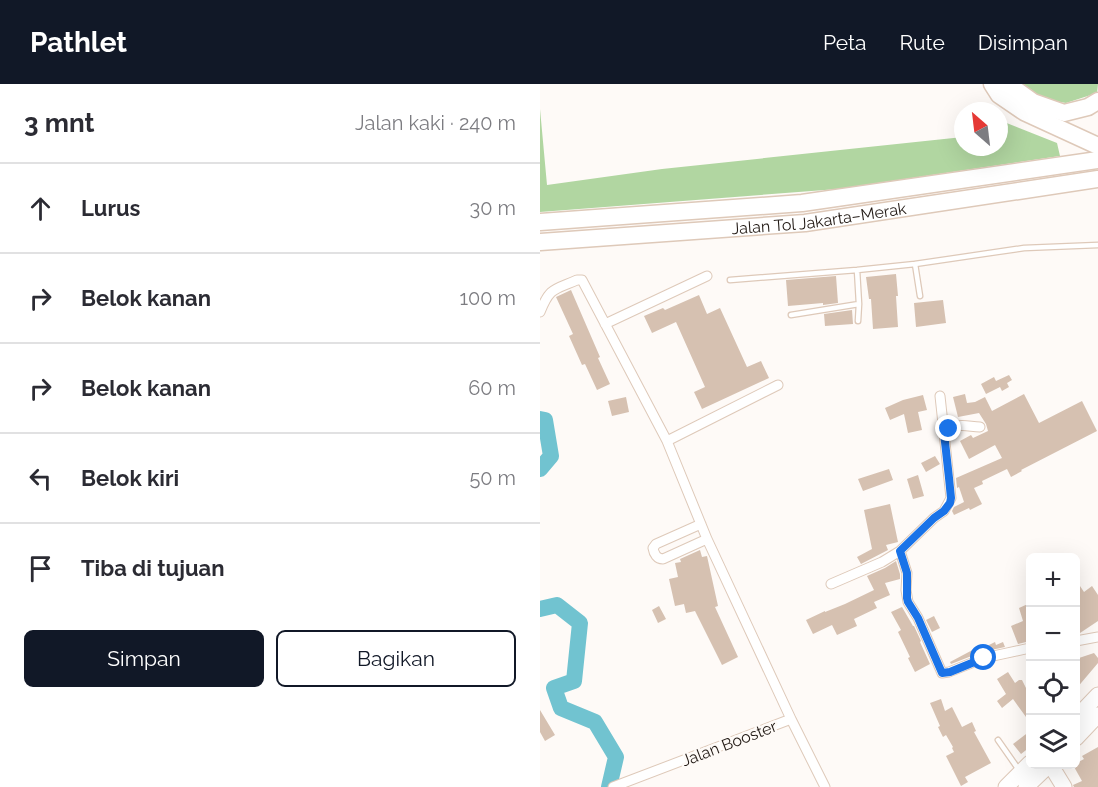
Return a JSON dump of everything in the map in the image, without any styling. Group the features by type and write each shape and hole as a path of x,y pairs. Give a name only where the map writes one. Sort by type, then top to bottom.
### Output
{"highway":[{"path":"992,84 999,95 1096,155"},
{"path":"1008,84 1033,102 1064,113 1088,106 1098,100"},
{"name":"Jalan Tol Jakarta–Merak","path":"540,222 802,202 1096,155"},
{"name":"Jalan Tol Jakarta–Merak","path":"540,242 805,223 1097,179"}],"main road":[{"path":"1079,715 1098,695"},
{"path":"1080,734 1098,715"},
{"path":"1006,787 1041,769"},
{"path":"1053,769 1064,787"}],"street":[{"path":"605,324 707,276"},
{"path":"540,312 551,292 580,280 583,282 667,441 707,539 791,720"},
{"path":"667,441 778,385"},
{"path":"831,585 882,562 900,551 950,503 940,396"},
{"path":"944,433 958,425 980,427"},
{"path":"701,524 656,544 652,548 653,551 660,559 663,559 707,539"},
{"path":"900,551 907,573 908,602 918,618 942,673 984,658 1026,649"},
{"path":"1080,640 1098,637"},
{"name":"Jalan Booster","path":"613,787 791,720 825,787"}],"lane":[{"path":"730,280 915,264 1024,248 1098,245"},
{"path":"915,264 920,296"},
{"path":"857,270 858,321"},
{"path":"791,315 859,304"},
{"path":"998,740 1026,776"}],"green space":[{"path":"1015,84 1098,84 1097,93 1066,103 1025,96"},
{"path":"540,109 547,185 662,169 954,138 954,156 1008,156 1008,124 1057,143 1060,156 838,189 540,212"}],"building":[{"path":"896,274 898,327 873,329 871,299 869,299 866,277"},
{"path":"836,276 838,303 788,306 786,280"},
{"path":"571,290 610,384 597,390 585,364 582,365 569,336 573,334 556,297"},
{"path":"699,295 707,314 720,308 747,367 761,361 769,378 702,409 694,392 705,387 676,322 652,333 644,316 663,308 665,310"},
{"path":"943,300 946,323 916,327 914,303"},
{"path":"852,310 853,324 825,326 824,314"},
{"path":"1009,375 1012,380 1007,383 1009,387 1002,391 1000,387 986,394 981,384 994,377 996,381"},
{"path":"965,394 967,403 985,397 992,411 1024,394 1039,423 1082,401 1097,431 1011,477 1007,469 982,481 983,484 974,488 982,504 954,515 952,511 954,507 964,502 959,487 957,488 956,478 1002,458 995,445 969,459 960,441 971,435 973,438 988,431 979,413 958,417 953,397"},
{"path":"923,395 927,410 918,412 922,430 908,433 904,414 890,420 885,408"},
{"path":"626,397 629,412 612,416 608,401"},
{"path":"935,456 940,464 926,472 921,463"},
{"path":"889,469 893,480 863,491 858,479"},
{"path":"918,475 924,496 913,499 907,479"},
{"path":"890,504 898,542 886,545 888,550 861,564 857,557 872,549 864,510"},
{"path":"700,550 702,557 707,556 718,606 715,607 738,657 722,665 695,611 686,613 684,604 675,606 669,579 678,577 675,563 681,562 680,559"},
{"path":"896,561 900,579 885,583 890,595 874,602 877,608 854,619 857,626 837,635 832,625 813,634 806,620 874,590 867,576"},
{"path":"1080,586 1084,592 1092,586 1098,595 1098,621 1080,633"},
{"path":"1026,605 1026,642 1018,644 1011,626 1023,621 1019,608"},
{"path":"659,606 666,619 658,623 652,610"},
{"path":"902,607 914,626 930,664 915,672 898,632 901,630 891,612"},
{"path":"934,616 940,628 932,632 926,620"},
{"path":"995,642 996,645 1003,642 1005,647 982,652 951,664 950,662 980,646 981,648"},
{"path":"1094,653 1098,658 1098,663 1080,684 1080,661 1080,658"},
{"path":"1008,672 1015,683 1022,680 1026,688 1026,717 1013,699 1002,708 997,701 1006,694 997,679"},
{"path":"941,699 945,711 952,707 962,727 972,722 976,731 974,732 991,763 965,777 968,782 961,786 946,756 954,752 953,747 946,735 943,737 930,703"},
{"path":"540,710 555,735 545,741 540,732"},
{"path":"1026,734 1026,750 1021,754 1013,744"},
{"path":"1098,747 1098,787 1074,787 1073,785 1082,781 1075,769 1080,769 1080,761 1084,759 1082,756"}],"waterway":[{"path":"540,419 545,420 551,456 540,469"},
{"path":"540,609 557,605 580,623 574,681 554,688 561,708 595,722 616,757 609,787"}],"route":[{"path":"949,429 944,433 950,503 900,551 907,573 907,598 942,673 984,658"}]}
